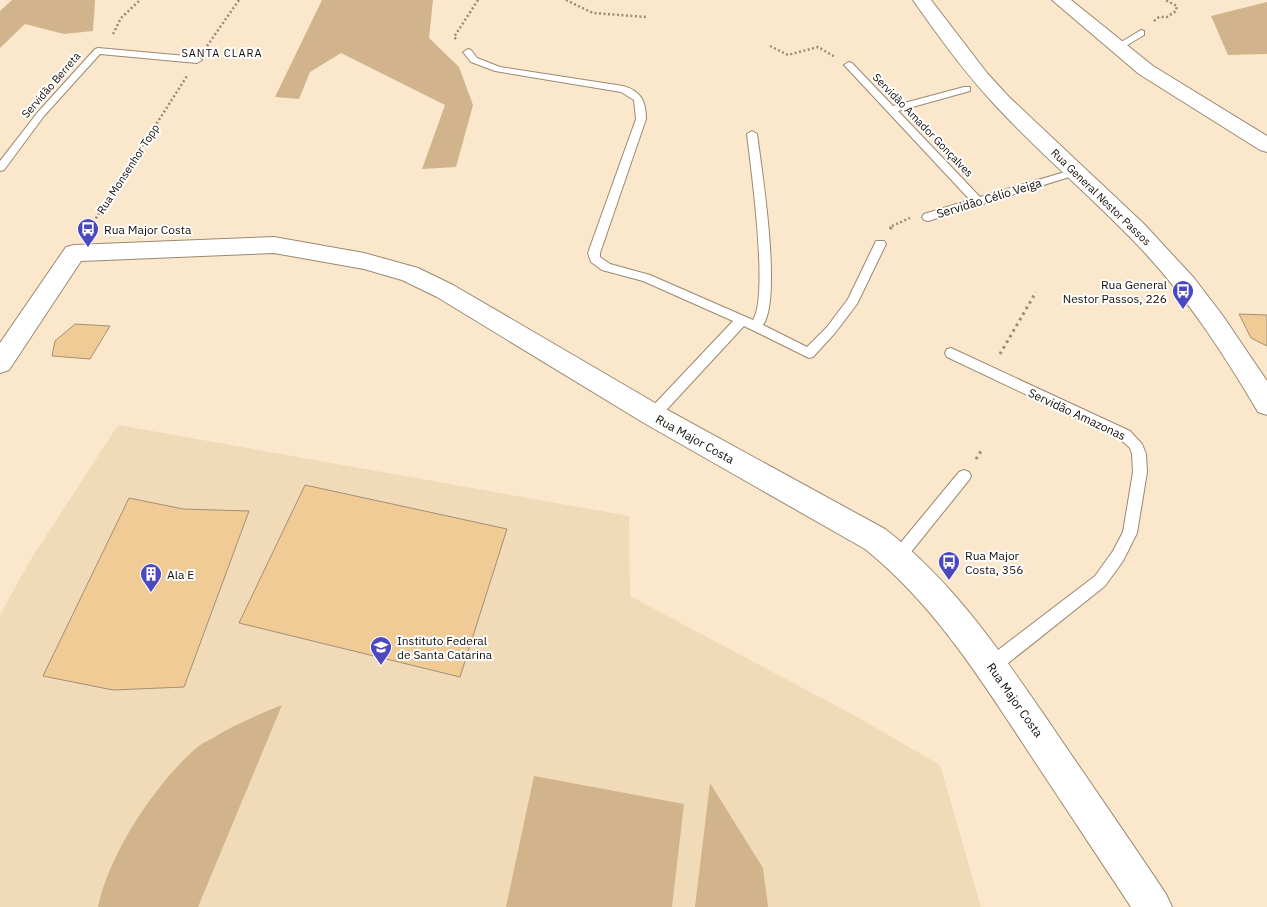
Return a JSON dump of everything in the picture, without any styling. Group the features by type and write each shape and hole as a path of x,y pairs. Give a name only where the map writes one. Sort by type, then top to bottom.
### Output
{"street":[{"name":"Rua General Nestor Passos","path":"922,0 1000,99 1154,248 1182,280 1214,323 1267,404"},
{"path":"1061,0 1118,47 1168,84 1267,145"},
{"name":"Rua Major Costa","path":"74,253 274,245 364,261 410,274 445,291 652,415 847,522 898,557 932,592 991,666 1154,907"},
{"path":"0,363 74,253"}],"lane":[{"path":"1118,47 1141,33"},
{"name":"Servidão Berreta","path":"0,168 41,114 98,51 197,60"},
{"path":"468,52 474,60 491,67 622,90 636,96 642,104 641,119 594,253 596,259 606,267 646,278 742,320 809,353 831,330 853,301 880,244"},
{"name":"Servidão Amador Gonçalves","path":"848,65 978,202"},
{"path":"891,110 967,89"},
{"path":"752,134 761,210 766,284 766,304 761,319 755,327"},
{"name":"Servidão Célio Veiga","path":"928,217 1075,172"},
{"path":"652,415 742,320"},
{"name":"Servidão Amazonas","path":"951,353 1125,435 1134,444 1138,454 1140,472 1130,533 1118,556 1100,581 991,666"},
{"path":"898,557 964,476"}],"path":[{"path":"98,51 115,32 121,18 140,0"},
{"name":"Rua Monsenhor Topp","path":"74,253 197,60 239,0"},
{"path":"468,52 454,37 478,0"},
{"path":"566,0 593,13 646,17"},
{"path":"1141,33 1159,17 1167,17 1176,10 1177,6 1168,0"},
{"path":"770,46 788,55 818,47 848,65"},
{"name":"Servidão Célio Veiga","path":"880,244 893,225 910,218 928,217"},
{"path":"990,372 1036,292"}],"shaded area":[{"path":"12,0 95,0 93,31 64,34 25,24 0,48 0,11"},
{"path":"322,0 433,0 429,38 459,67 473,105 456,167 422,169 445,105 341,53 310,72 299,99 275,97"},
{"path":"1267,2 1267,54 1228,55 1211,16"},
{"name":"Instituto Federal de Santa Catarina","path":"118,425 629,516 630,596 857,717 940,765 981,907 0,907 0,615 28,564"},
{"path":"282,705 198,907 98,907 112,865 135,822 179,765 203,743 238,724"},
{"path":"534,776 684,804 672,907 506,907"},
{"path":"710,783 763,868 768,907 695,907"}],"building":[{"path":"1239,314 1267,315 1267,346 1251,338"},
{"path":"75,324 110,326 90,359 52,356 55,341"},
{"path":"305,485 507,529 460,677 239,623"},
{"name":"Ala E","path":"129,498 183,509 249,511 184,687 113,690 43,676"}],"place":[{"name":"Rua Major Costa","path":"88,248"},
{"name":"Rua General Nestor Passos, 226","path":"1183,310"},
{"name":"Rua Major Costa, 356","path":"949,581"},
{"name":"Ala E","path":"151,593"},
{"name":"Instituto Federal de Santa Catarina","path":"381,666"}],"district":[{"name":"SANTA CLARA","path":"222,53"}]}
